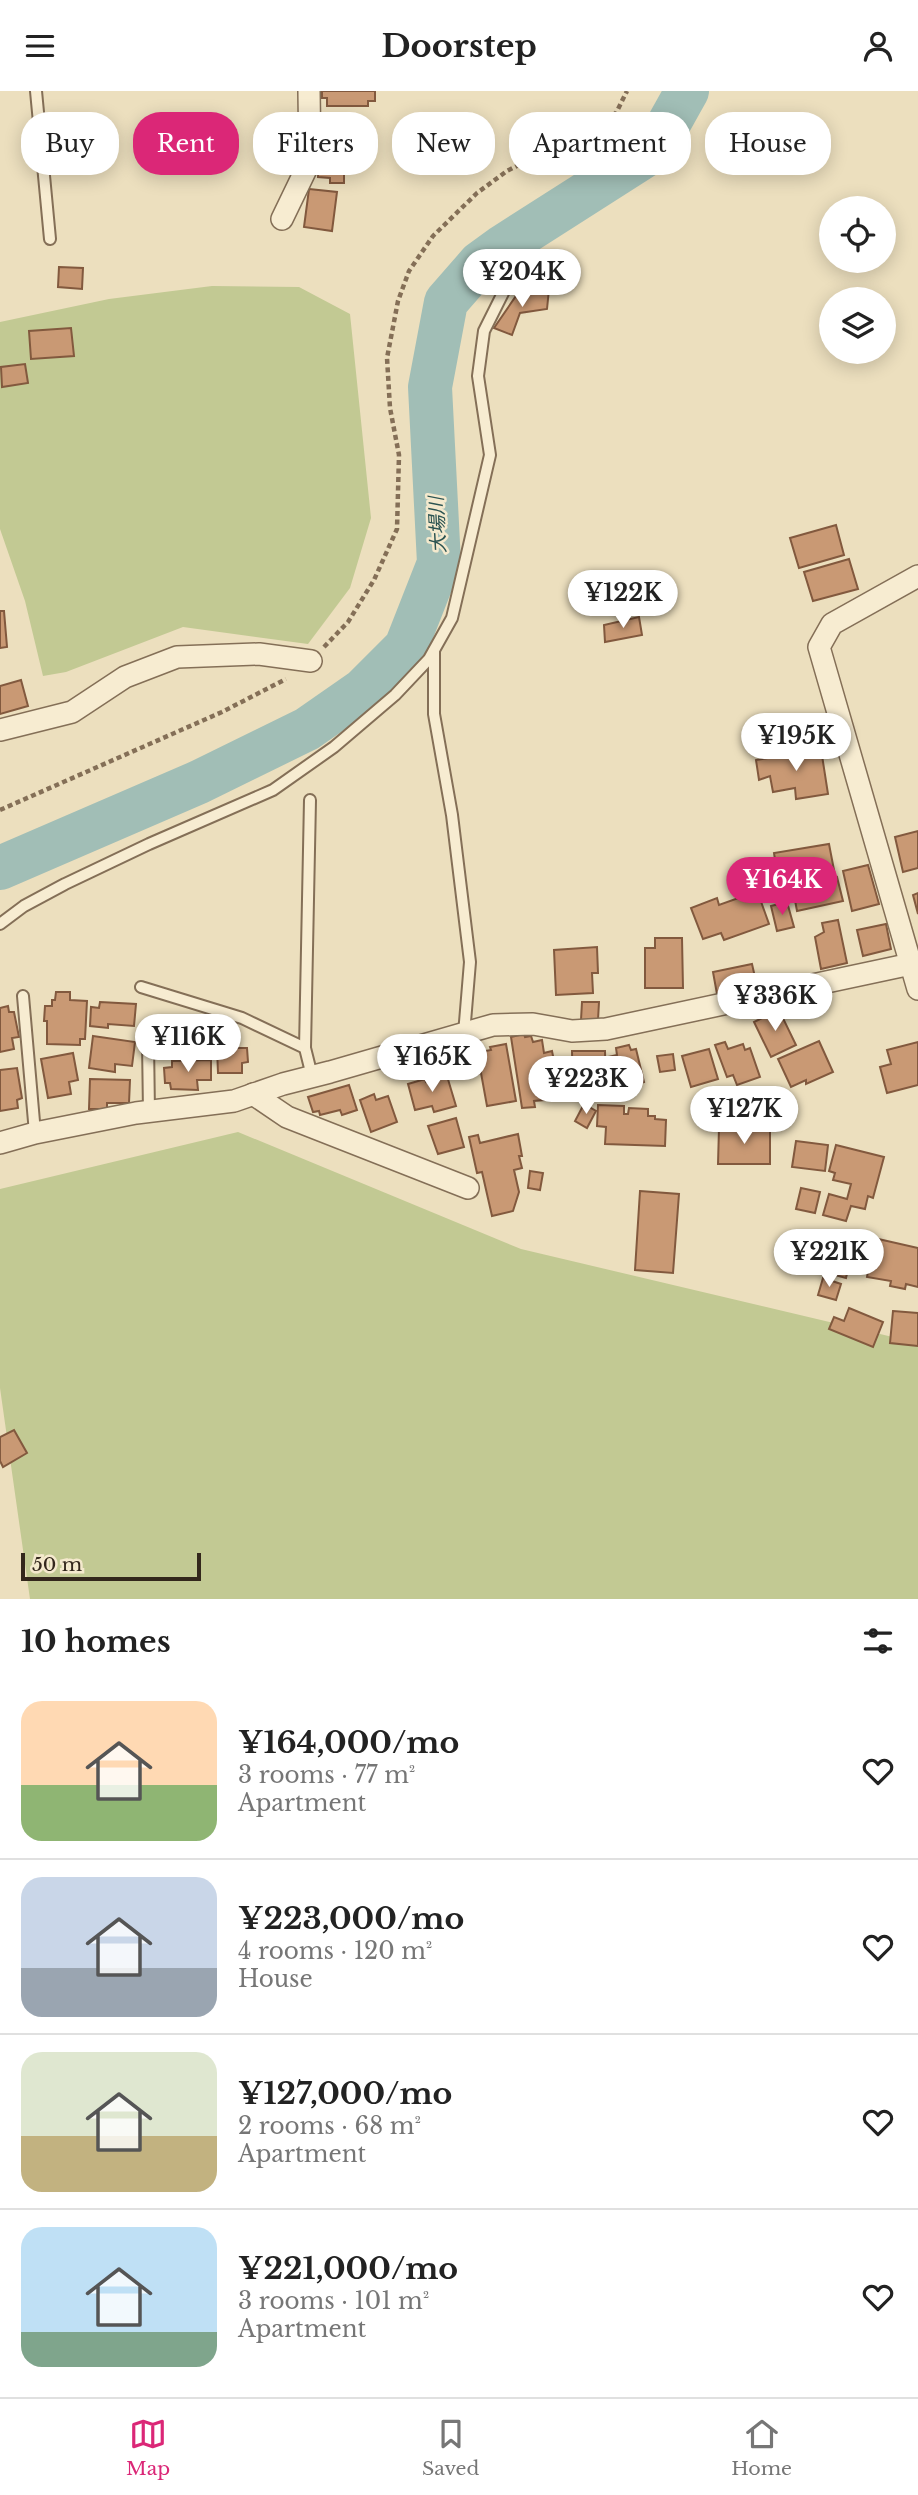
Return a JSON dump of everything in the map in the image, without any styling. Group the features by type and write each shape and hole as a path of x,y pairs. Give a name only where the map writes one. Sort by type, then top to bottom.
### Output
{"street":[{"path":"282,219 310,161 309,91"},
{"path":"918,576 832,624 819,647 918,989"},
{"path":"0,730 72,712 125,677 177,657 259,654 311,661"},
{"path":"0,1143 35,1133 149,1112 234,1101 493,1025 533,1024 572,1031 606,1029 911,964"},
{"path":"253,1094 287,1117 468,1188"}],"lane":[{"path":"36,91 50,239"},
{"path":"0,924 24,906 65,884 149,843 272,790 334,747 395,695 429,659 452,618 490,455 478,376 484,331 511,277"},
{"path":"433,651 434,714 452,815 470,962 464,1034"},
{"path":"310,800 305,1048 312,1076"},
{"path":"141,987 242,1018 305,1048"},
{"path":"23,996 35,1133"},
{"path":"148,1043 149,1112"}],"path":[{"path":"0,810 277,685 311,661 348,622 374,580 397,530 399,456 390,408 387,358 398,301 408,271 433,236 477,193 507,171 615,113 627,91"}],"green space":[{"path":"212,286 299,287 350,314 371,518 350,588 308,644 183,627 66,672 43,676 25,601 0,529 0,322 109,299"},
{"path":"238,1132 521,1249 918,1343 918,1599 30,1599 0,1388 0,1189"}],"building":[{"path":"322,91 375,91 375,101 368,101 368,106 327,106 327,98 322,98"},
{"path":"344,175 344,183 330,183 330,178 318,177"},
{"path":"309,189 337,192 332,231 304,227"},
{"path":"59,267 83,268 82,289 58,287"},
{"path":"549,289 547,309 520,313 512,335 494,328 518,293"},
{"path":"71,328 74,356 31,359 29,331"},
{"path":"25,364 28,383 2,387 1,367"},
{"path":"836,525 844,555 799,568 790,538"},
{"path":"849,559 858,589 813,601 804,572"},
{"path":"0,611 4,611 7,647 0,648"},
{"path":"639,617 642,635 605,642 604,625"},
{"path":"21,680 28,706 0,714 0,686"},
{"path":"821,749 828,794 796,799 795,788 773,792 770,776 759,780 756,760"},
{"path":"918,831 918,868 903,872 895,837"},
{"path":"829,844 834,870 778,879 774,853"},
{"path":"868,865 879,904 852,911 843,871"},
{"path":"837,877 843,901 797,911 792,884"},
{"path":"918,893 918,914 913,895"},
{"path":"744,896 746,901 759,896 769,924 724,940 721,933 703,939 691,908 717,898 719,905"},
{"path":"787,902 794,927 777,931 771,906"},
{"path":"838,920 847,963 821,969 815,937 824,932 822,923"},
{"path":"886,924 891,949 863,956 857,930"},
{"path":"655,938 682,938 683,988 645,988 645,948 655,948"},
{"path":"597,947 598,973 592,973 593,993 556,995 554,950"},
{"path":"752,964 757,986 717,994 713,972"},
{"path":"56,992 70,992 70,1000 87,1001 85,1039 80,1039 80,1045 47,1044 45,1006 52,1006"},
{"path":"100,1002 136,1004 134,1026 90,1026 91,1007 99,1008"},
{"path":"582,1002 599,1002 598,1020 581,1020"},
{"path":"8,1006 9,1012 14,1012 19,1037 12,1038 14,1049 0,1052 0,1008"},
{"path":"779,1010 796,1045 771,1057 754,1022"},
{"path":"163,1020 189,1023 189,1030 207,1030 208,1056 183,1057 183,1051 174,1051 173,1038 163,1038"},
{"path":"524,1034 525,1037 531,1036 533,1042 542,1040 544,1053 552,1051 555,1066 550,1066 555,1099 534,1101 535,1107 522,1108 511,1037"},
{"path":"93,1036 135,1042 132,1066 115,1064 115,1072 89,1068"},
{"path":"819,1041 833,1072 806,1084 806,1080 791,1087 778,1059"},
{"path":"725,1042 728,1049 743,1044 745,1050 750,1048 760,1077 737,1085 733,1075 727,1077 715,1045"},
{"path":"918,1042 918,1085 887,1093 880,1067 891,1064 887,1050"},
{"path":"506,1044 516,1101 487,1106 481,1073 466,1071 463,1055"},
{"path":"629,1045 631,1050 636,1049 644,1082 616,1090 608,1057 617,1055 616,1048"},
{"path":"217,1048 247,1048 248,1062 242,1063 242,1073 218,1073"},
{"path":"709,1049 718,1079 691,1087 682,1056"},
{"path":"572,1051 605,1051 606,1090 596,1090 596,1099 573,1099"},
{"path":"73,1053 78,1080 69,1082 71,1094 48,1098 41,1059"},
{"path":"673,1054 675,1070 660,1072 657,1056"},
{"path":"211,1060 211,1080 197,1080 198,1090 171,1089 170,1083 165,1083 164,1068 172,1067 172,1061"},
{"path":"17,1068 22,1098 17,1100 18,1108 0,1111 0,1070"},
{"path":"447,1076 456,1106 434,1112 432,1106 415,1110 408,1084"},
{"path":"90,1079 130,1080 129,1103 107,1103 107,1109 89,1109"},
{"path":"349,1085 357,1110 342,1115 340,1110 320,1115 319,1111 313,1112 308,1097"},
{"path":"374,1094 376,1100 388,1096 397,1122 371,1132 360,1100"},
{"path":"584,1104 596,1111 587,1128 575,1121"},
{"path":"598,1105 624,1106 624,1114 628,1114 629,1108 648,1109 648,1116 666,1120 665,1146 605,1144 606,1127 597,1126"},
{"path":"456,1118 464,1147 438,1154 428,1126"},
{"path":"719,1128 770,1128 770,1164 718,1164"},
{"path":"518,1134 522,1168 514,1170 519,1192 513,1211 492,1216 482,1172 477,1173 469,1137 478,1135 480,1143"},
{"path":"796,1141 828,1145 825,1171 792,1167"},
{"path":"836,1145 884,1157 873,1198 868,1196 865,1209 851,1206 846,1221 823,1215 829,1194 847,1199 851,1184 833,1180 835,1173 829,1171"},
{"path":"530,1171 543,1173 540,1190 528,1188"},
{"path":"801,1188 820,1192 815,1213 796,1209"},
{"path":"640,1191 679,1194 673,1273 635,1270"},
{"path":"834,1234 865,1242 859,1264 850,1261 846,1278 824,1272"},
{"path":"874,1238 918,1248 918,1287 906,1284 905,1289 890,1286 891,1281 867,1277"},
{"path":"823,1278 841,1284 836,1300 818,1295"},
{"path":"849,1308 883,1322 873,1347 829,1329 834,1317 844,1321"},
{"path":"893,1311 918,1313 918,1346 890,1343"},
{"path":"14,1430 27,1453 3,1467 0,1461 0,1437"}],"waterway":[{"name":"大場川","path":"0,868 199,782 307,729 363,690 406,647 439,563 430,387 446,302 480,263 654,150 687,91"}]}
